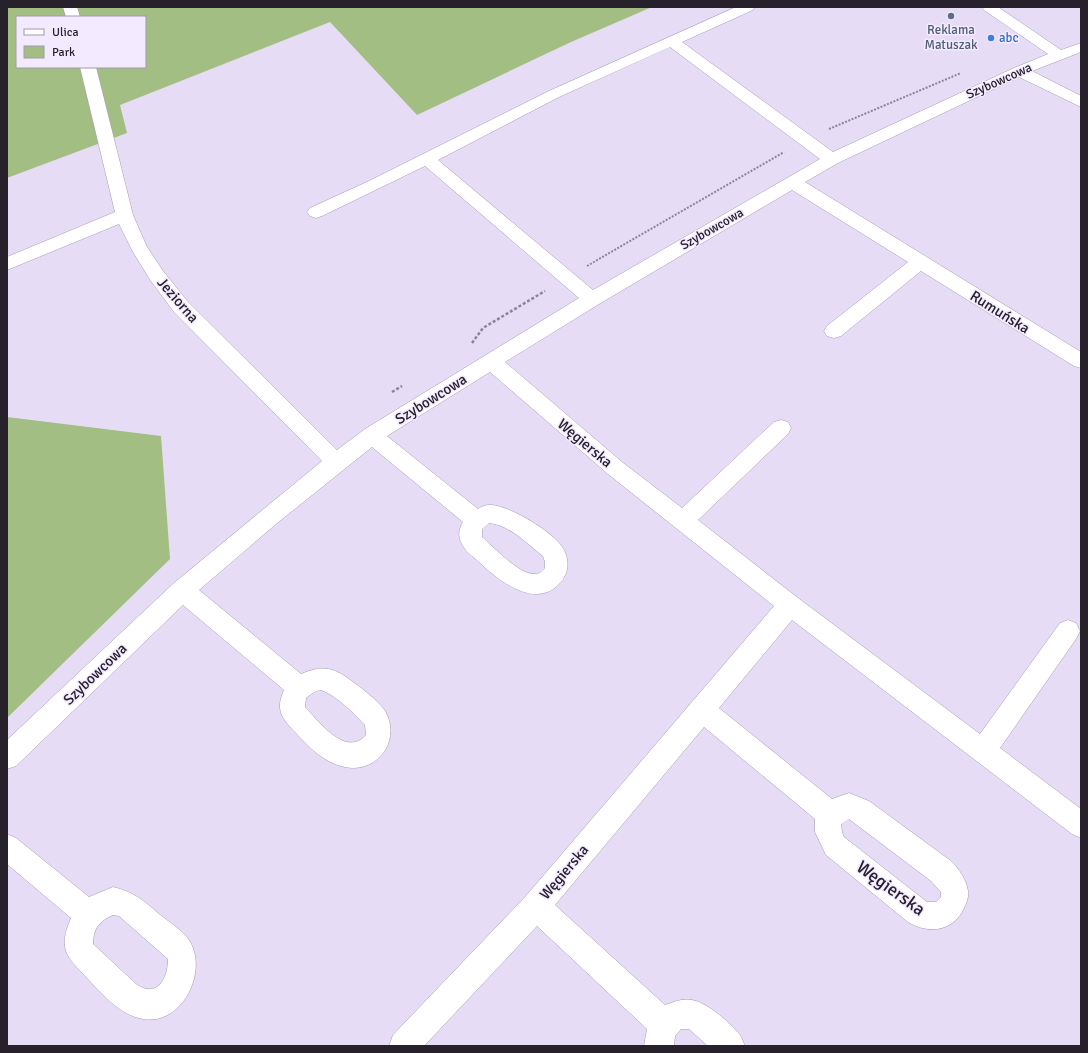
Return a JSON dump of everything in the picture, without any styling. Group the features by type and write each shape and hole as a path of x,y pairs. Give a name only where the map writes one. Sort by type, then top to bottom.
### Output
{"street":[{"path":"316,212 375,185 554,94 748,7"},
{"name":"Szybowcowa","path":"989,7 1059,55"},
{"path":"672,42 832,159"},
{"name":"Szybowcowa","path":"7,757 182,590 268,517 372,435 592,299 832,159 1019,71 1081,47"},
{"name":"Jeziorna","path":"88,68 96,94 124,215 139,248 157,276 181,307 336,462"},
{"path":"1019,71 1081,102"},
{"path":"426,158 592,299"},
{"name":"Rumuńska","path":"792,182 1081,361"},
{"path":"7,264 124,215"},
{"path":"834,330 920,262"},
{"name":"Węgierska","path":"491,362 615,468 682,521 1081,826"},
{"path":"682,521 781,428"},
{"path":"372,435 476,520"},
{"path":"182,590 299,688"},
{"name":"Węgierska","path":"404,1046 536,906 790,605"},
{"path":"983,751 1068,631"},
{"path":"702,710 831,815"},
{"name":"Węgierska","path":"849,806 860,810 941,871 950,882 955,892 953,903 946,913 936,916 924,915 835,846 828,835 827,825 831,815 839,808 849,806"},
{"path":"7,847 88,914"},
{"name":"Węgierska","path":"536,906 662,1035 668,1020 680,1014 694,1015 730,1046"}],"green space":[{"path":"7,7 652,7 571,42 417,115 330,22 120,105 127,133 7,178"},
{"path":"7,417 161,436 170,559 7,718"}],"place":[{"name":"Reklama Matuszak","path":"951,16"},
{"name":"abc","path":"991,38"}]}
